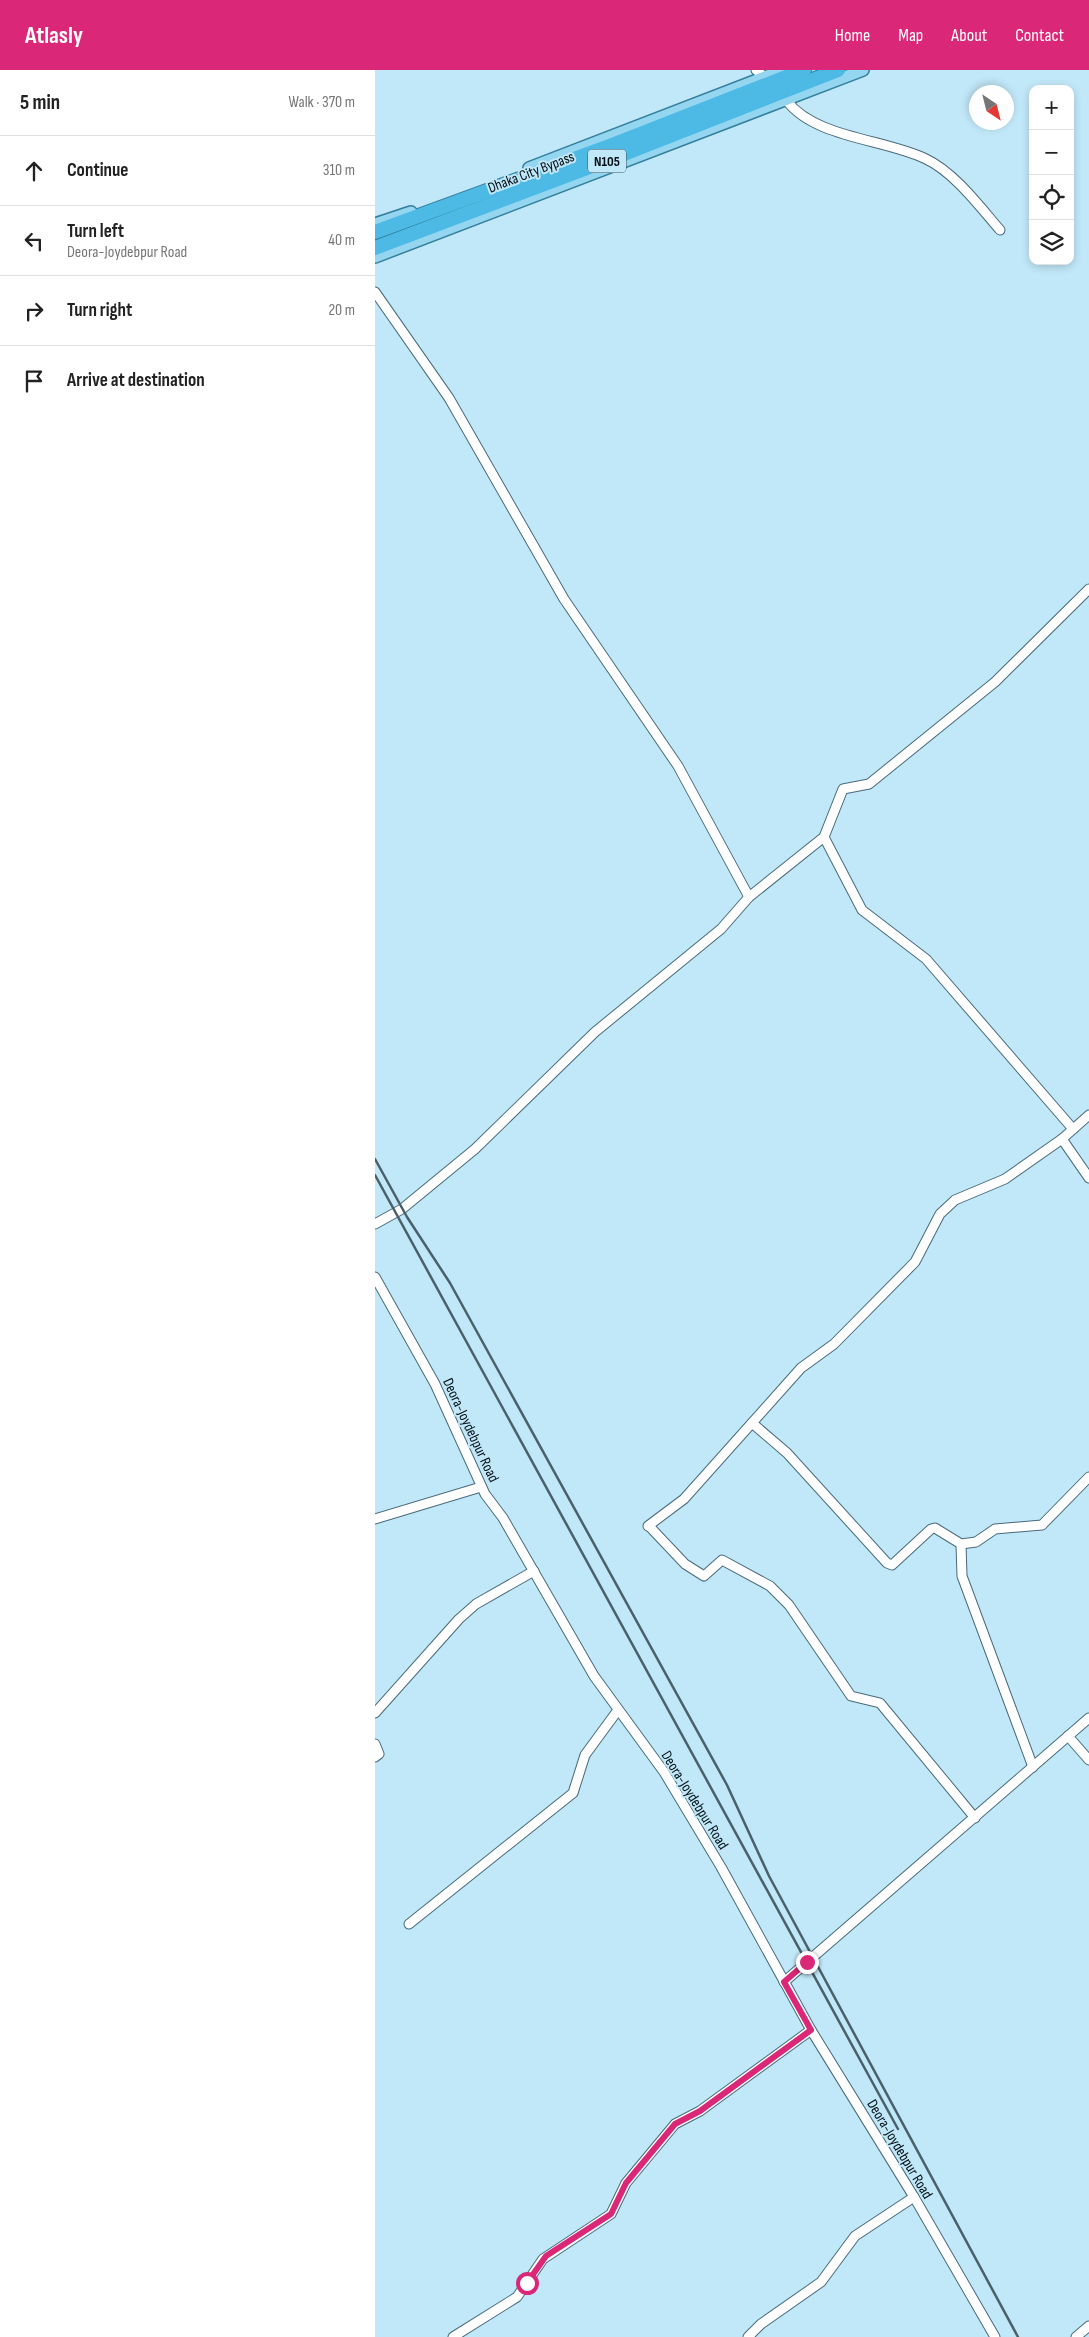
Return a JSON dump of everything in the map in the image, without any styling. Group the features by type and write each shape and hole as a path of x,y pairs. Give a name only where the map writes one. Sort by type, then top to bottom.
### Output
{"highway":[{"name":"Dhaka City Bypass","path":"375,232 612,145 804,70"},
{"name":"Dhaka City Bypass","path":"375,248 619,156 838,70"}],"main road":[{"path":"375,224 573,152 783,70"},
{"path":"375,257 863,70"}],"street":[{"path":"756,70 765,77"},
{"path":"787,100 794,110 816,124 927,159 955,180 1001,230"},
{"path":"375,292 449,398 564,599 678,766 749,898"},
{"path":"375,1224 402,1210 475,1149 595,1032 721,929 749,898 823,837 843,789 869,784 995,682 1089,588"},
{"path":"823,837 862,910 925,959 1073,1129"},
{"path":"975,1818 879,1703 851,1696 789,1605 774,1590 722,1560 704,1576 685,1564 649,1526 684,1499 801,1368 834,1344 915,1262 940,1214 955,1200 1005,1179 1062,1139 1089,1115"},
{"path":"1062,1139 1089,1178"},
{"name":"Deora-Joydebpur Road","path":"375,1277 435,1384 481,1486 503,1518 594,1676 664,1772 721,1867 811,2030 915,2197 995,2337"},
{"path":"753,1423 787,1452 887,1563 895,1564 931,1529 935,1528 961,1544 975,1542 995,1529 1047,1523 1089,1477"},
{"path":"375,1519 481,1486"},
{"path":"961,1544 962,1576 1033,1767"},
{"path":"375,1713 459,1619 476,1604 534,1571"},
{"path":"409,1924 573,1793 585,1755 618,1710"},
{"path":"784,1982 1089,1718"},
{"path":"1068,1736 1089,1760"},
{"path":"375,1744 379,1754 375,1757"},
{"path":"453,2337 517,2297 543,2259 611,2214 626,2183 675,2124 700,2111 811,2030"},
{"path":"748,2337 761,2324 821,2282 855,2236 915,2197"},
{"path":"1076,2337 1089,2326"}],"railway":[{"path":"375,1159 407,1217 450,1283 727,1785 769,1876 1018,2337"},
{"path":"375,1175 898,2129"}],"route":[{"path":"527,2283 546,2256 611,2214 626,2183 675,2124 700,2111 811,2030 784,1982 807,1962"}]}
